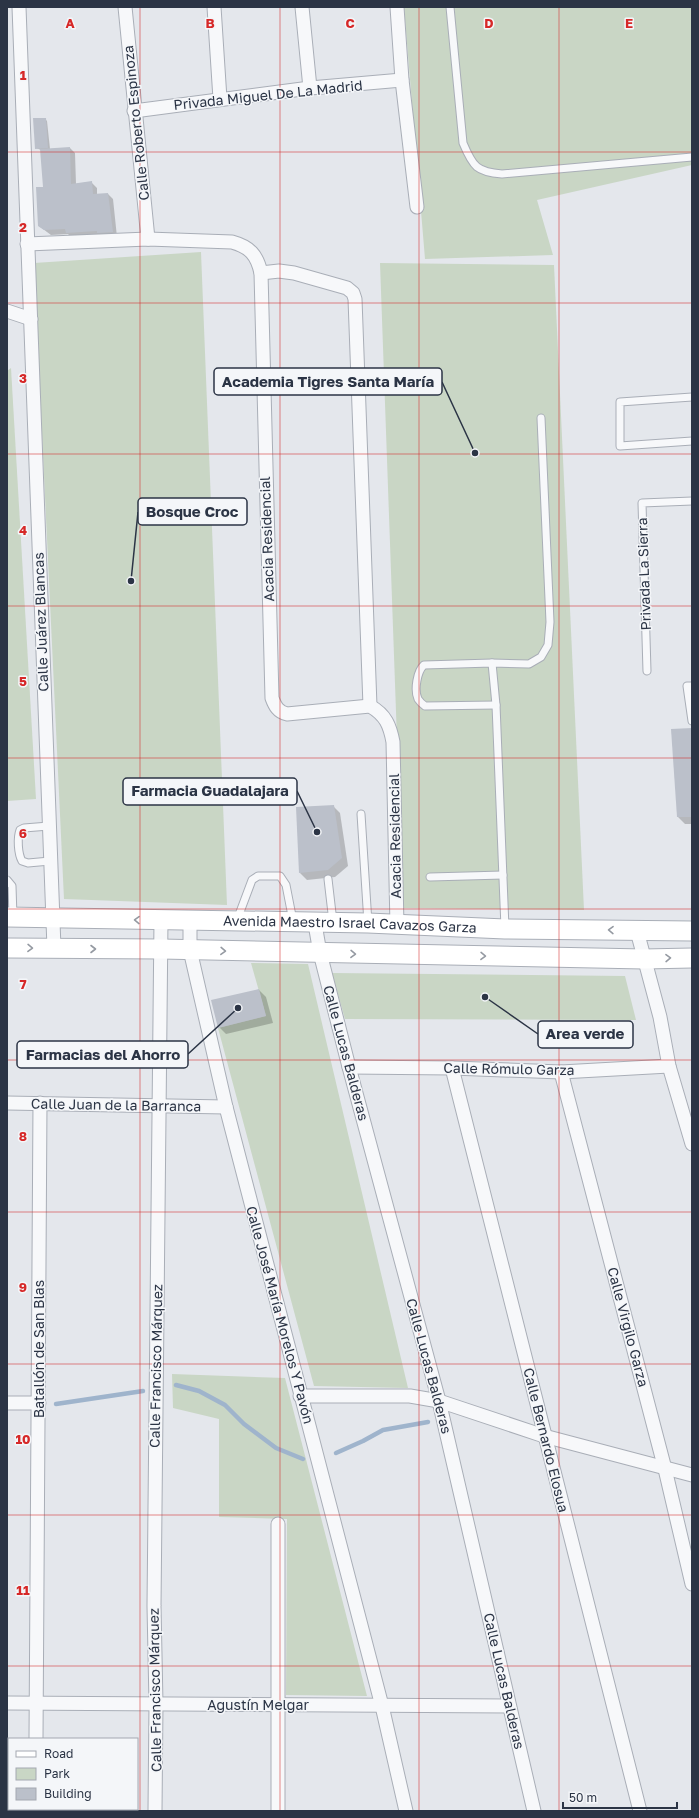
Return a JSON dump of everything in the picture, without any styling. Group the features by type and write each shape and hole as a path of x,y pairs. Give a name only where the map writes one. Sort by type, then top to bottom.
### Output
{"main road":[{"name":"Avenida Maestro Israel Cavazos Garza","path":"10,917 315,924 368,923 397,926 505,929 692,931"},
{"name":"Avenida Maestro Israel Cavazos Garza","path":"7,948 161,949 644,959 692,958"}],"street":[{"name":"Calle Juárez Blancas","path":"19,7 54,948"},
{"name":"Calle Roberto Espinoza","path":"125,7 134,111 148,239"},
{"path":"214,7 220,99"},
{"path":"302,7 310,88"},
{"path":"397,7 402,80 416,207"},
{"name":"Privada Miguel De La Madrid","path":"134,111 310,88 402,80"},
{"name":"Acacia Residencial","path":"27,244 148,239 232,242 251,250 257,258 261,273 272,698 277,709 282,713 287,714 370,706 380,711 390,725 393,742 397,926"},
{"path":"261,273 279,271 294,273 347,288 353,293 355,299 370,706"},
{"path":"7,311 31,319"},
{"name":"Calle Francisco Márquez","path":"155,1811 156,1704 154,1606 161,920"},
{"name":"Calle José María Morelos Y Pavón","path":"190,921 190,950 226,1107 300,1396 382,1706 406,1811"},
{"name":"Calle Lucas Balderas","path":"315,924 320,953 349,1067 439,1401 534,1811"},
{"path":"637,930 660,1016 669,1066 692,1144"},
{"name":"Calle Rómulo Garza","path":"349,1067 452,1068 560,1072 669,1066"},
{"name":"Calle Bernardo Elosua","path":"452,1068 640,1811"},
{"name":"Calle Virgilo Garza","path":"560,1072 665,1469 692,1584"},
{"name":"Calle Juan de la Barranca","path":"7,1103 226,1107"},
{"name":"Batallón de San Blas","path":"36,1738 40,1104"},
{"path":"300,1396 396,1396 439,1401 544,1436 692,1475"},
{"path":"7,1403 39,1403"},
{"path":"278,1524 278,1811"},
{"name":"Agustín Melgar","path":"7,1703 509,1706"}],"lane":[{"path":"450,7 463,144 471,161 484,172 502,174 692,157"},
{"path":"692,397 620,402 620,446 692,441"},
{"path":"496,705 425,706 419,702 417,696 418,671 424,665 492,663 529,664 541,657 548,644 550,622 542,418"},
{"name":"Privada La Sierra","path":"647,671 642,503 692,501"},
{"path":"492,663 496,705 505,929"},
{"path":"692,686 687,686 692,721"},
{"path":"361,814 368,923"},
{"path":"49,826 24,828 20,830 19,834 20,858 22,861 28,863 50,861"},
{"path":"430,877 503,875"},
{"path":"236,922 252,880 258,876 280,876 286,885 294,923"},
{"path":"328,879 334,924"},
{"path":"7,880 12,886 10,917"}],"green space":[{"path":"404,7 692,7 692,165 537,200 553,255 425,259"},
{"path":"201,252 227,905 64,899 34,263"},
{"path":"380,263 554,265 584,910 403,908"},
{"path":"11,368 36,799 7,801 7,371"},
{"path":"251,963 308,964 408,1388 314,1386 218,1028 266,1016"},
{"path":"332,973 625,976 636,1020 345,1019"},
{"path":"172,1374 285,1378 367,1696 286,1695 287,1519 219,1517 219,1419 173,1408"}],"building":[{"path":"33,118 46,118 48,148 35,149"},
{"path":"70,147 71,184 92,181 93,194 108,193 113,232 97,233 97,231 66,233 65,229 44,230 38,226 36,187 43,187 40,149"},
{"path":"692,728 692,817 677,817 671,729"},
{"path":"334,805 342,858 328,870 299,873 296,807"},
{"path":"259,989 266,1016 218,1028 211,1000"}],"waterway":[{"path":"176,1385 199,1391 225,1405 244,1424 276,1448 303,1459"},
{"path":"56,1404 143,1391"},
{"path":"336,1453 383,1430 428,1422"}],"place":[{"name":"Academia Tigres Santa María","path":"475,453"},
{"name":"Bosque Croc","path":"131,581"},
{"name":"Farmacia Guadalajara","path":"317,832"},
{"name":"Area verde","path":"485,997"},
{"name":"Farmacias del Ahorro","path":"238,1008"}]}
